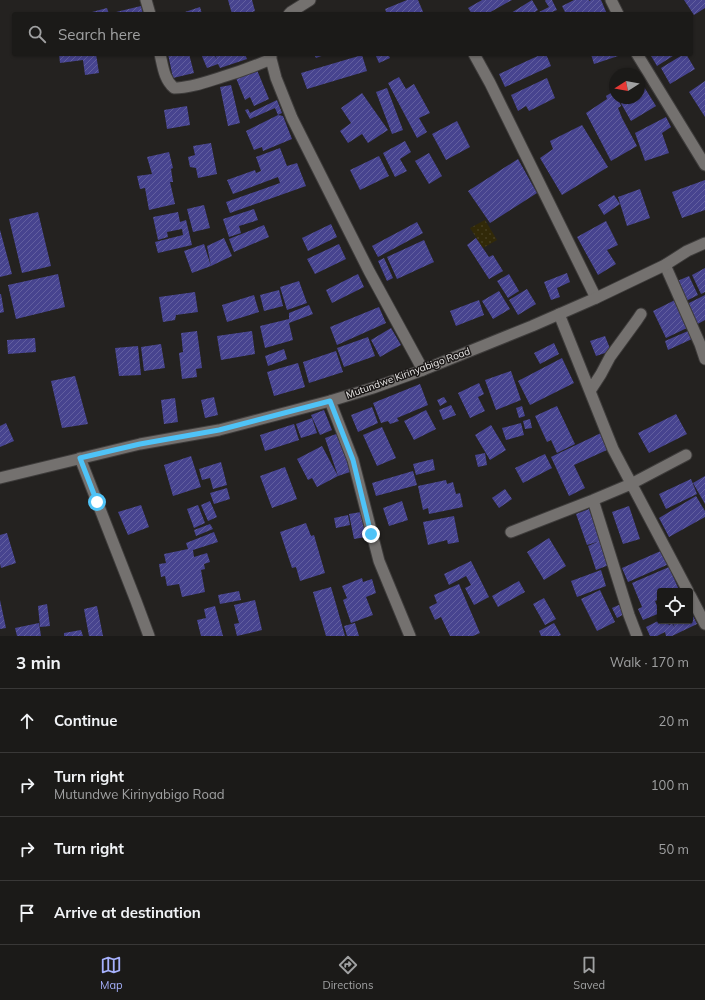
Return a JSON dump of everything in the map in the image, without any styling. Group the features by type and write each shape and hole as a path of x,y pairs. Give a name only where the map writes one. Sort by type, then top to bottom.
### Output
{"street":[{"path":"146,0 149,12"},
{"path":"291,12 310,0"},
{"path":"611,0 617,12"},
{"path":"160,56 168,83 174,88 182,88 207,82 258,65 271,56 276,78 292,118 369,271 423,370"},
{"path":"475,56 490,83 596,298"},
{"path":"639,56 705,165"},
{"name":"Mutundwe Kirinyabigo Road","path":"0,478 140,444 219,430 330,401 373,388 423,370 532,326 596,298 665,265 705,243"},
{"path":"665,265 697,337 705,359"},
{"path":"559,314 613,449 686,588"},
{"path":"590,391 610,357 641,314"},
{"path":"330,401 353,460 378,561 410,636"},
{"path":"511,532 631,484 686,455"},
{"path":"80,458 149,636"},
{"path":"593,500 637,636"},
{"path":"693,601 705,624"}],"sand":[{"path":"485,220 497,240 483,248 470,228"}],"building":[{"path":"228,0 252,0 255,11 231,12"},
{"path":"407,0 418,0 423,12 386,12 385,9"},
{"path":"482,0 512,0 491,12 471,12 468,8"},
{"path":"532,0 538,10 535,12 513,12"},
{"path":"552,0 557,10 552,12 539,12 549,7 545,1"},
{"path":"574,0 601,0 606,12 565,12 562,6"},
{"path":"684,0 705,0 705,8 694,15"},
{"path":"141,6 142,12 116,12"},
{"path":"200,7 201,12 185,12"},
{"path":"107,8 108,12 92,12"},
{"path":"59,56 96,56 99,73 85,75 83,60 60,63"},
{"path":"168,56 190,56 194,73 173,78"},
{"path":"202,56 215,56 217,60 216,56 246,56 247,59 220,68 218,64 207,68"},
{"path":"359,56 362,56 367,71 307,89 301,73"},
{"path":"376,56 389,56 390,58 379,63"},
{"path":"538,56 547,56 551,66 505,87 499,74"},
{"path":"592,56 618,56 594,64"},
{"path":"651,56 673,56 657,66"},
{"path":"681,56 687,56 695,69 670,84 661,68"},
{"path":"257,70 269,99 254,106 250,97 245,100 236,78"},
{"path":"399,77 406,89 414,84 430,113 419,118 427,132 417,138 388,83"},
{"path":"547,78 555,98 529,111 526,106 518,111 511,95"},
{"path":"705,81 705,117 689,92"},
{"path":"231,85 240,123 228,126 220,87"},
{"path":"387,88 403,130 392,134 376,92"},
{"path":"645,88 656,106 631,121 621,104 645,104"},
{"path":"362,93 388,130 368,143 362,134 348,143 340,131 351,123 341,108"},
{"path":"609,94 609,104 620,104 621,106 618,108 637,146 611,161 586,113 607,99 606,96"},
{"path":"277,100 282,113 278,115 275,108 250,119 245,110 248,109 250,113"},
{"path":"187,106 190,125 167,129 164,110"},
{"path":"278,115 283,116 292,139 263,151 262,147 254,150 246,131"},
{"path":"666,117 671,127 662,133 669,153 645,161 635,133"},
{"path":"457,121 470,147 446,160 432,134"},
{"path":"582,125 608,167 562,195 540,158 553,149 550,141"},
{"path":"405,141 411,152 400,159 407,171 395,177 383,153"},
{"path":"211,143 217,174 198,178 196,168 190,167 188,157 195,155 193,146"},
{"path":"280,148 287,166 297,163 306,186 230,213 226,202 280,183 278,177 233,194 227,180 255,170 256,173 261,171 256,157"},
{"path":"169,152 173,168 171,169 173,182 170,182 175,204 149,210 145,188 140,189 137,176 152,174 147,157"},
{"path":"429,153 442,176 429,184 415,161"},
{"path":"379,156 389,176 360,190 350,170"},
{"path":"518,159 537,193 490,223 468,191"},
{"path":"705,180 705,210 682,218 672,192"},
{"path":"640,189 650,218 627,226 618,197"},
{"path":"614,195 620,204 604,215 598,205"},
{"path":"204,205 210,228 193,232 187,209"},
{"path":"254,209 258,220 239,226 241,233 229,237 223,219"},
{"path":"38,212 51,266 22,273 9,219"},
{"path":"178,212 180,222 186,220 192,245 158,253 155,242 183,235 182,229 167,232 168,237 158,240 153,217"},
{"path":"606,221 618,245 607,250 616,264 598,275 577,237"},
{"path":"417,222 423,233 378,257 372,246"},
{"path":"331,224 337,237 308,251 302,238"},
{"path":"264,225 269,237 234,252 229,239"},
{"path":"0,230 12,274 0,277"},
{"path":"224,238 232,256 211,266 207,246"},
{"path":"476,238 489,257 493,255 503,271 489,279 467,245"},
{"path":"424,240 434,262 397,279 387,257"},
{"path":"204,244 211,266 192,273 184,251"},
{"path":"339,244 346,259 315,274 307,259"},
{"path":"384,258 393,278 387,281 378,261"},
{"path":"705,268 705,292 701,294 692,275"},
{"path":"567,273 570,282 557,288 560,297 551,300 544,282"},
{"path":"58,274 65,307 16,319 8,285"},
{"path":"358,274 364,287 332,303 326,290"},
{"path":"509,274 519,291 508,298 497,281"},
{"path":"689,276 698,295 684,302 675,282"},
{"path":"299,281 307,303 287,310 280,287"},
{"path":"527,289 536,304 518,315 509,300"},
{"path":"279,290 283,306 264,311 260,295"},
{"path":"499,291 510,309 493,319 482,301"},
{"path":"195,292 198,312 176,315 175,320 163,322 159,297"},
{"path":"0,294 4,312 0,313"},
{"path":"254,295 259,312 227,322 222,305"},
{"path":"705,295 705,320 694,326 685,305"},
{"path":"479,300 484,315 456,326 450,311"},
{"path":"675,300 689,327 666,338 653,311"},
{"path":"309,305 313,314 289,323 293,340 265,348 260,326 289,319 289,313"},
{"path":"379,307 386,323 337,345 330,327"},
{"path":"391,328 401,345 380,357 371,340"},
{"path":"197,331 202,368 196,369 197,377 182,379 179,353 183,352 181,333"},
{"path":"252,331 255,354 221,360 217,336"},
{"path":"688,331 692,339 668,350 665,341"},
{"path":"605,336 611,351 596,356 590,341"},
{"path":"368,337 375,356 344,367 337,348"},
{"path":"35,338 36,352 8,354 7,340"},
{"path":"554,343 559,354 540,364 534,353"},
{"path":"161,344 165,368 144,371 141,347"},
{"path":"138,346 141,375 119,376 115,348"},
{"path":"284,349 287,359 268,366 265,356"},
{"path":"336,351 343,372 309,383 303,362"},
{"path":"562,358 574,383 530,405 518,381"},
{"path":"298,363 305,387 274,396 267,372"},
{"path":"511,371 521,400 496,410 485,380"},
{"path":"75,376 88,424 62,428 51,381"},
{"path":"479,383 484,394 478,397 485,411 470,418 458,393"},
{"path":"420,384 428,405 397,418 399,421 390,424 388,421 381,423 373,403"},
{"path":"214,397 218,415 205,418 201,400"},
{"path":"444,397 447,402 440,406 437,400"},
{"path":"175,398 178,422 164,424 161,400"},
{"path":"451,405 456,415 443,420 439,410"},
{"path":"522,406 525,416 519,418 516,408"},
{"path":"557,406 575,444 557,453 551,440 547,442 535,416"},
{"path":"372,407 378,423 358,432 351,415"},
{"path":"324,410 332,430 320,435 311,415"},
{"path":"426,410 436,429 414,440 404,421"},
{"path":"676,414 687,434 649,453 638,433"},
{"path":"312,418 317,433 301,438 296,424"},
{"path":"530,419 532,428 525,429 523,421"},
{"path":"6,423 14,441 0,447 0,426"},
{"path":"521,423 524,435 506,440 502,428"},
{"path":"294,424 299,440 265,451 260,435"},
{"path":"491,425 506,450 490,460 475,435"},
{"path":"382,427 396,458 377,466 363,435"},
{"path":"339,433 353,471 338,476 325,438"},
{"path":"601,433 609,449 574,465 585,488 569,496 551,457"},
{"path":"322,446 338,476 317,487 312,478 308,480 297,459"},
{"path":"485,453 487,465 478,467 475,455"},
{"path":"545,454 552,468 523,483 515,468"},
{"path":"191,456 201,487 173,496 164,465"},
{"path":"433,459 435,470 416,475 413,464"},
{"path":"221,462 227,485 213,489 210,478 202,480 199,469"},
{"path":"285,467 297,499 272,508 260,476"},
{"path":"413,471 417,485 376,496 372,483"},
{"path":"705,476 705,504 693,483"},
{"path":"691,479 697,494 666,509 659,494"},
{"path":"446,480 447,484 453,482 456,494 460,493 463,507 429,514 428,508 423,510 418,486"},
{"path":"227,488 230,499 214,504 210,493"},
{"path":"505,489 512,499 499,508 492,498"},
{"path":"696,496 705,511 705,517 669,537 659,518"},
{"path":"210,501 217,517 208,521 201,505"},
{"path":"402,501 408,520 389,526 383,508"},
{"path":"141,505 149,527 128,535 118,512"},
{"path":"198,505 205,523 194,528 187,509"},
{"path":"629,506 640,539 623,544 612,512"},
{"path":"589,509 609,565 596,570 588,546 597,542 587,545 576,514"},
{"path":"361,512 366,537 354,539 349,514"},
{"path":"348,515 350,525 336,528 334,518"},
{"path":"454,516 459,542 448,544 447,540 428,545 423,522"},
{"path":"306,523 311,536 314,535 325,573 300,581 296,567 292,568 280,532"},
{"path":"210,524 213,529 196,536 194,530"},
{"path":"214,532 218,542 193,550 194,557 207,553 210,562 204,564 205,569 201,570 205,592 182,597 179,584 167,586 165,576 161,577 159,564 166,563 164,554 188,549 186,543"},
{"path":"7,533 16,563 1,568 0,535"},
{"path":"549,538 566,566 544,580 527,552"},
{"path":"663,550 669,564 628,582 622,568"},
{"path":"471,561 489,597 474,605 465,588 471,585 466,576 449,585 444,574"},
{"path":"669,567 678,588 657,588 657,600 655,601 657,606 657,614 643,620 638,609 642,607 632,583"},
{"path":"601,570 606,586 577,597 571,581"},
{"path":"362,578 363,582 372,579 376,593 366,597 373,615 351,623 343,600 347,598 342,586"},
{"path":"519,581 525,592 498,607 492,596"},
{"path":"459,584 480,633 473,636 450,636 441,617 435,620 429,607 437,603 434,595"},
{"path":"331,587 345,636 326,636 313,592"},
{"path":"600,590 615,622 597,631 581,599"},
{"path":"239,591 241,600 220,604 218,595"},
{"path":"544,598 556,619 545,625 533,604"},
{"path":"0,600 6,628 0,629"},
{"path":"255,600 262,630 237,636 234,624 239,623 234,605"},
{"path":"47,604 50,626 40,627 38,606"},
{"path":"621,604 626,613 617,618 612,608"},
{"path":"97,606 103,636 89,636 84,609"},
{"path":"215,606 223,636 201,636 197,620 206,618 204,609"},
{"path":"693,616 697,624 672,636 666,636 665,632 657,636 650,636 646,627 657,622 657,624 673,624 675,628 673,624 693,624"},
{"path":"39,623 41,636 17,636 15,628"},
{"path":"355,623 359,636 347,636 344,626"},
{"path":"554,623 561,635 541,636 539,631"},
{"path":"81,630 83,636 64,636 64,633"}],"route":[{"path":"97,502 80,458 140,444 219,430 330,401 353,460 371,534"}]}
